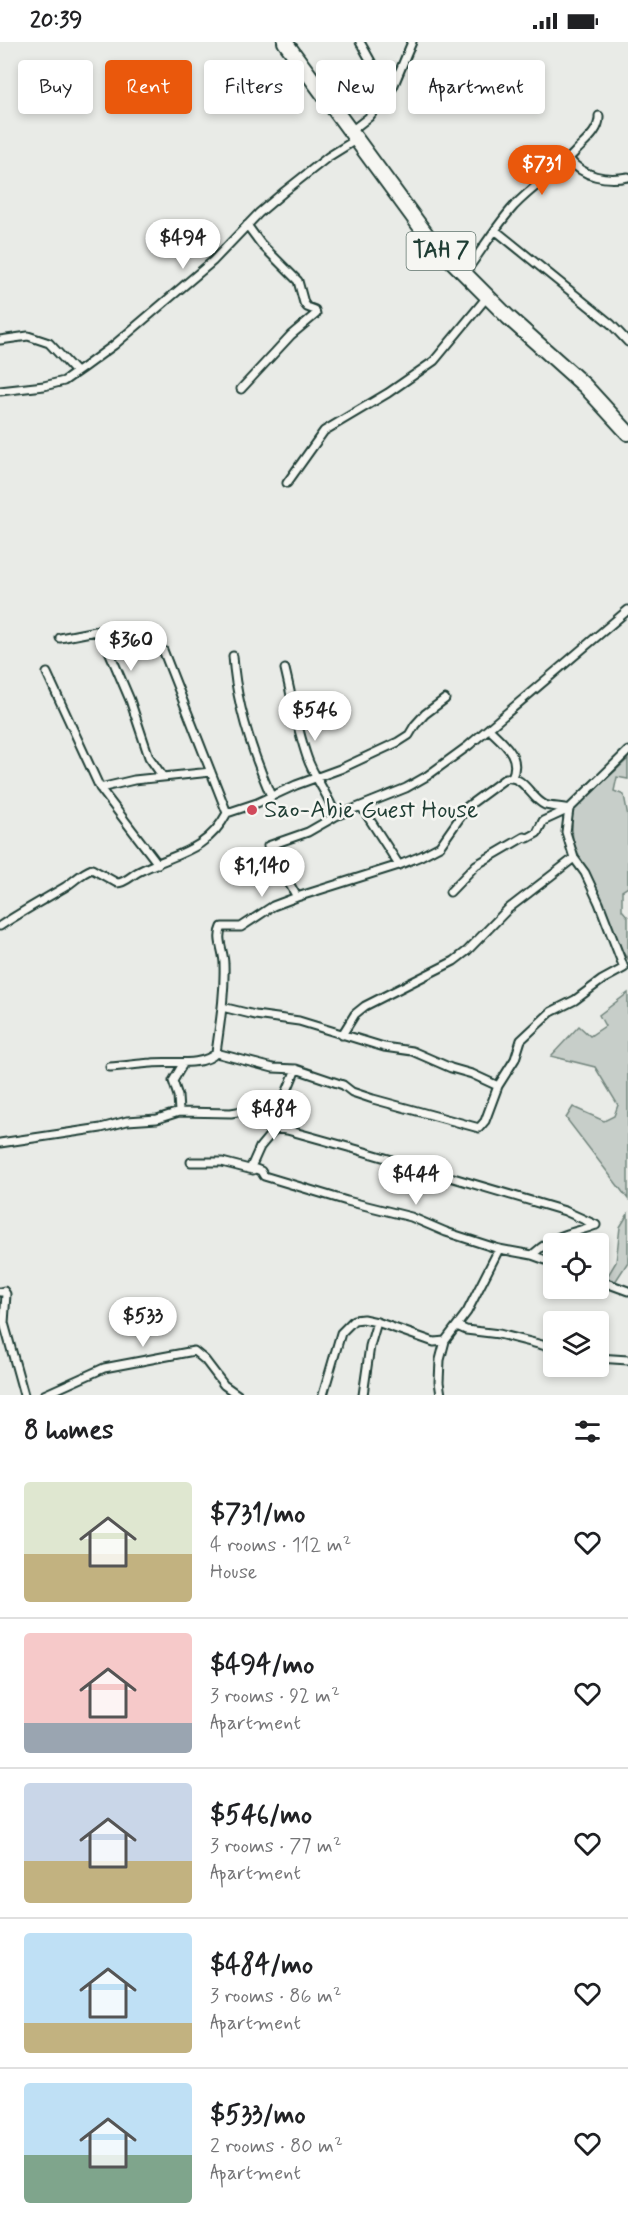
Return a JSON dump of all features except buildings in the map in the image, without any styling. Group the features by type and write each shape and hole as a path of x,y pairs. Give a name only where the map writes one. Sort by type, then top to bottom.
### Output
{"highway":[{"name":"TAH 7","path":"285,42 428,237 487,297 585,386 628,433"}],"street":[{"path":"360,42 370,60"},
{"path":"396,80 412,42"},
{"path":"0,391 44,386 64,381 114,345 213,261 247,225 354,135 371,114"},
{"path":"464,274 495,230 531,188 569,159 596,128 600,122 599,116"},
{"path":"569,159 583,173 608,179 628,177"},
{"path":"241,389 296,329 316,314 315,310 304,303 298,281 261,244 247,225"},
{"path":"495,230 610,324 628,342"},
{"path":"287,483 324,431 388,393 434,361 487,297"},
{"path":"0,340 28,336 49,343 76,372"},
{"path":"297,897 268,846 308,832 336,816 406,788 427,776 489,729 628,610"},
{"path":"60,638 96,632 103,637 130,700 149,757 163,777"},
{"path":"0,926 66,886 85,871 92,869 121,883 138,872 204,841 221,824 226,813 163,650"},
{"path":"233,656 236,686 248,732 257,763 271,796"},
{"path":"285,669 300,734 316,778 320,781 336,816"},
{"path":"47,673 100,788 158,864"},
{"path":"226,813 257,803 398,742 410,735 415,725 445,699"},
{"path":"489,729 511,751 516,769 512,777"},
{"path":"450,892 476,865 524,837 528,838 537,833 543,820 569,809 628,751"},
{"path":"100,788 134,780 212,772"},
{"path":"110,1067 150,1063 183,1064 213,1057 216,1053 225,991 224,959 219,934 222,927 241,927 273,906 421,856 440,846 468,806 506,778 512,777 545,805 569,809"},
{"path":"361,806 399,865"},
{"path":"216,1053 273,1068 296,1070 343,1085 352,1092 373,1099 480,1128 485,1121 498,1086 515,1059 521,1040 551,1012 624,968 599,903 585,873 574,858 566,832 569,809"},
{"path":"342,1035 364,1006 454,961 468,951 508,909 528,896 574,858"},
{"path":"222,1007 255,1015 299,1021 384,1047 412,1051 498,1086"},
{"path":"179,1112 178,1096 173,1081 183,1064"},
{"path":"296,1070 275,1129 264,1141 251,1167 261,1171 264,1176 300,1188 411,1217 446,1232 499,1249 543,1259"},
{"path":"0,1143 101,1128 127,1121 157,1119 179,1112 231,1113 243,1111 257,1123 275,1129 355,1149 565,1211 596,1225 567,1234 542,1246 532,1255"},
{"path":"257,1123 280,1111"},
{"path":"191,1162 222,1162 261,1173"},
{"path":"441,1395 440,1360 445,1341 467,1312 499,1249"},
{"path":"609,1284 628,1291"},
{"path":"0,1292 6,1294 4,1323 24,1395"},
{"path":"322,1395 341,1333 345,1327 358,1320 377,1322 404,1330 420,1339 434,1342 445,1341"},
{"path":"363,1395 370,1346 377,1322"},
{"path":"457,1326 466,1330 499,1334 543,1345"},
{"path":"44,1395 105,1368 194,1351 205,1360 224,1385 238,1395"},
{"path":"609,1359 628,1360"}],"shaded area":[{"path":"628,759 628,779 617,777 614,791 624,795 628,816 628,887 622,891 622,910 628,917 628,959 620,949 573,841 571,812"},
{"path":"628,993 628,1199 566,1118 573,1107 604,1121 614,1116 618,1105 595,1067 551,1056 579,1026 590,1036 605,1026 599,1015"},
{"path":"628,1214 628,1262 613,1285 609,1284 609,1274 616,1262 620,1227"}],"place":[{"name":"Sao-Abie Guest House","path":"252,810"}]}
